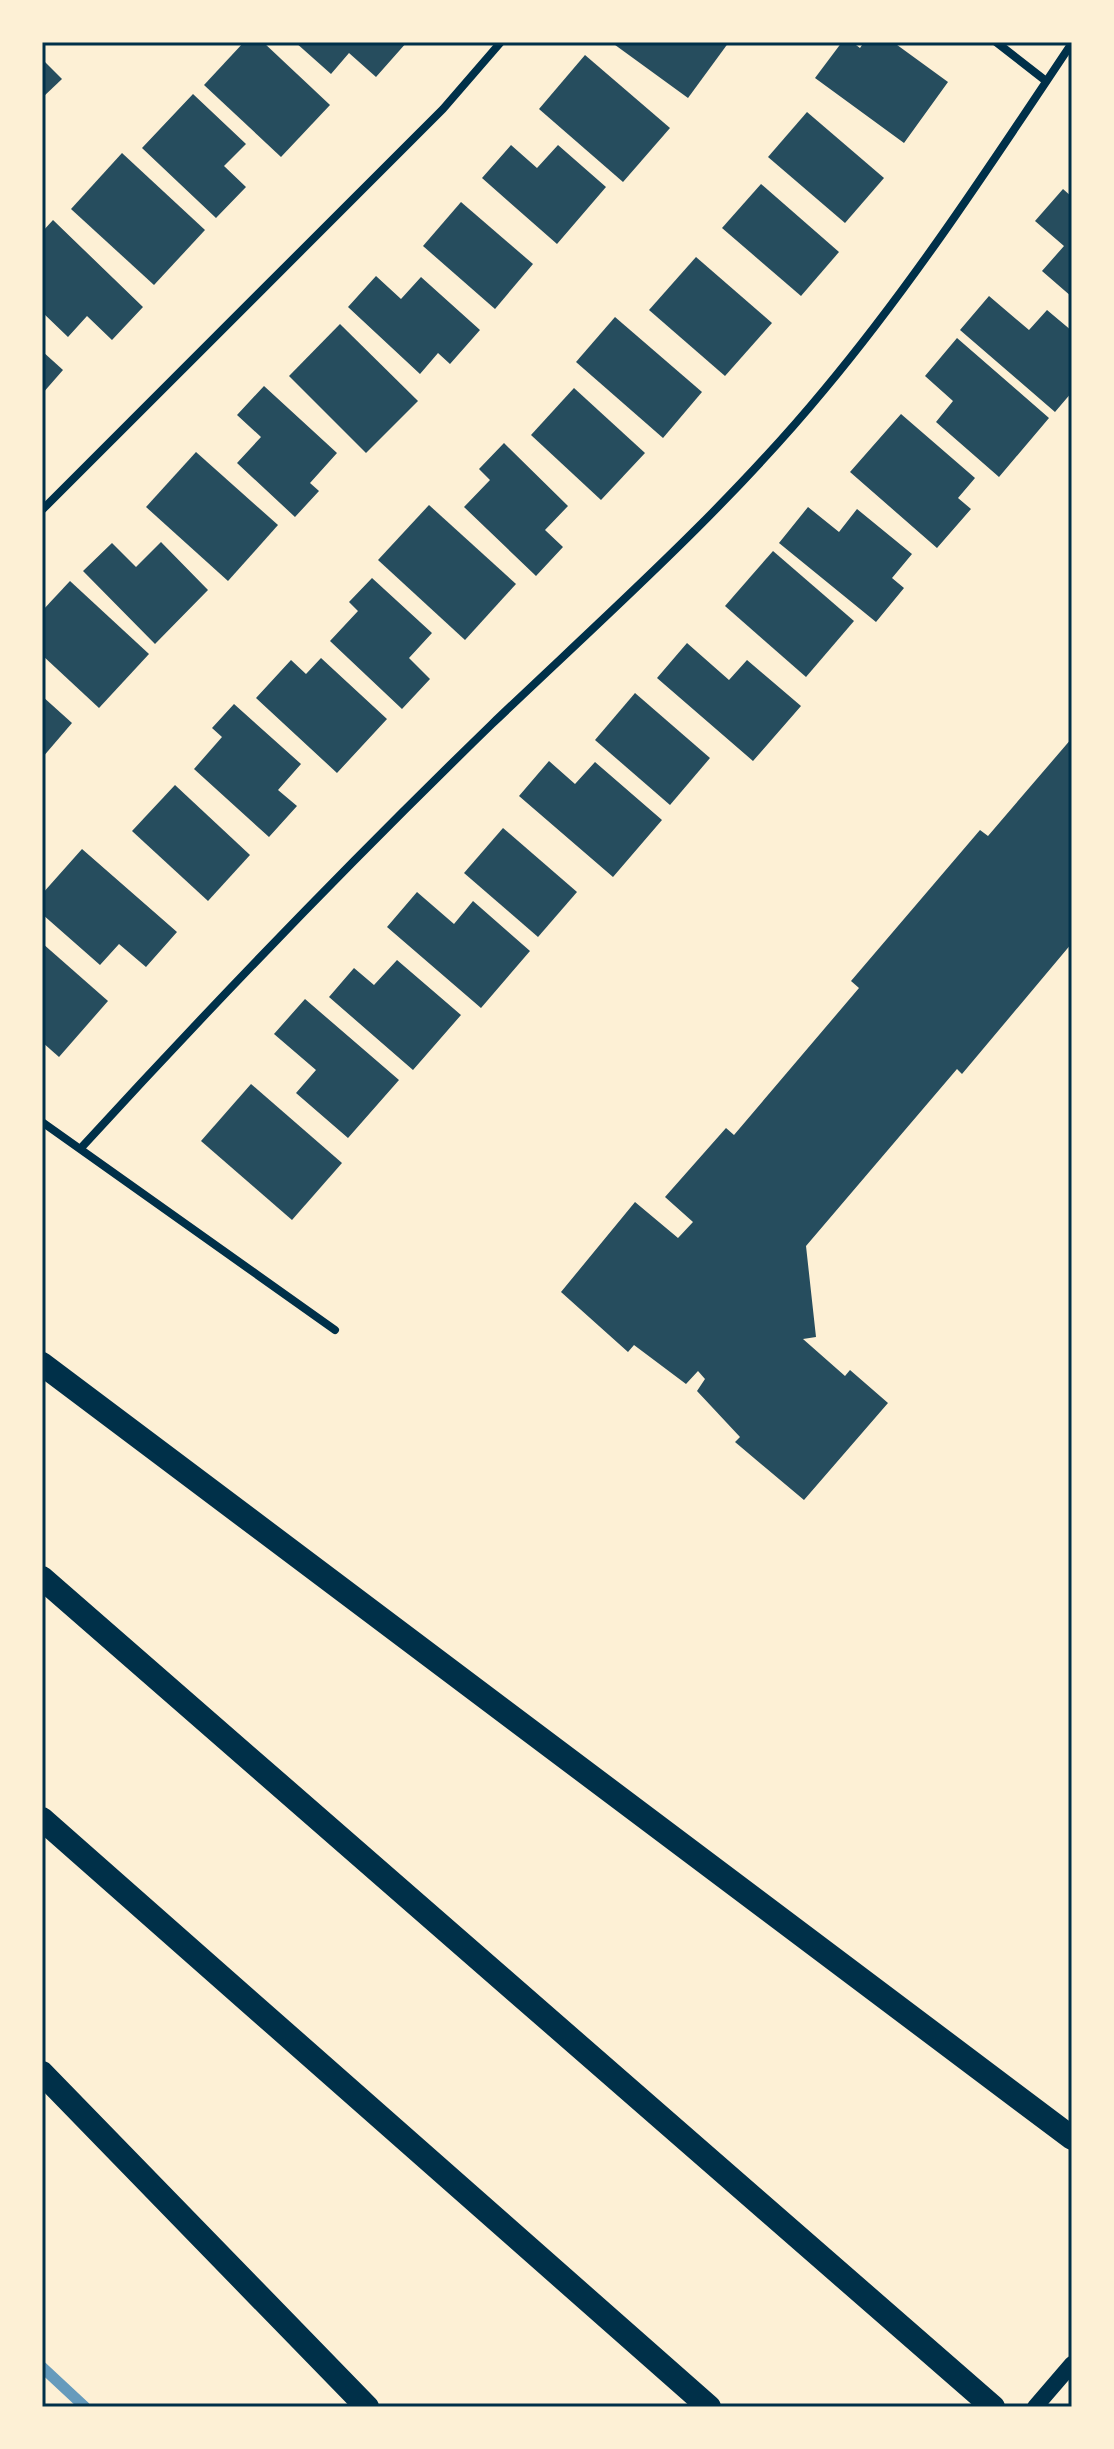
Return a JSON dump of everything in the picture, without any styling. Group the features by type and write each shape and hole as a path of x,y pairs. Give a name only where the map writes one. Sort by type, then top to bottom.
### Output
{"highway":[{"path":"42,1364 1072,2138"},
{"path":"42,1578 993,2407"},
{"path":"42,1819 709,2407"},
{"path":"42,2073 367,2407"}],"main road":[{"path":"1035,2407 1072,2364"}],"street":[{"path":"42,510 443,109 501,42"},
{"path":"996,42 1046,81"},
{"path":"81,1148 241,977 487,730 739,485 823,391 902,291 1072,43"},
{"path":"42,1122 335,1330"}],"building":[{"path":"244,42 263,42 330,105 281,157 204,85"},
{"path":"295,42 407,42 376,77 349,53 331,74"},
{"path":"611,42 729,42 688,98"},
{"path":"842,42 852,42 860,48 864,42 893,42 948,82 904,143 815,78"},
{"path":"585,55 670,128 623,182 539,109"},
{"path":"42,59 62,79 42,98"},
{"path":"193,94 246,144 224,166 246,187 216,218 142,148"},
{"path":"807,112 884,178 845,223 768,157"},
{"path":"511,145 537,168 558,145 606,187 557,244 482,178"},
{"path":"122,153 205,230 154,285 71,209"},
{"path":"761,184 839,252 801,296 722,228"},
{"path":"1063,189 1072,197 1072,297 1042,271 1064,246 1035,221"},
{"path":"461,202 533,264 495,309 423,246"},
{"path":"53,220 143,307 112,340 87,316 68,337 42,312 42,232"},
{"path":"696,257 772,323 725,376 649,310"},
{"path":"376,276 401,299 421,277 480,330 450,364 438,353 420,374 348,307"},
{"path":"989,296 1029,330 1047,310 1072,331 1072,392 1055,412 960,330"},
{"path":"615,317 702,392 663,438 576,362"},
{"path":"340,324 418,401 366,453 289,376"},
{"path":"957,338 1049,418 999,477 936,422 953,401 925,376"},
{"path":"42,351 63,370 42,394"},
{"path":"264,386 337,453 310,483 319,491 295,517 237,463 261,437 237,415"},
{"path":"574,388 645,453 601,500 531,435"},
{"path":"901,414 975,478 958,498 971,509 937,548 850,472"},
{"path":"504,443 568,506 545,530 563,547 536,576 464,507 490,480 479,469"},
{"path":"196,452 278,525 228,581 146,507"},
{"path":"429,505 516,584 465,640 378,560"},
{"path":"808,507 839,532 857,509 912,554 892,578 904,588 876,622 779,543"},
{"path":"161,542 208,590 155,644 83,571 112,543 136,567"},
{"path":"773,551 854,621 806,677 725,606"},
{"path":"372,578 432,633 409,658 430,679 402,709 330,641 358,611 349,602"},
{"path":"70,581 149,654 99,708 42,655 42,611"},
{"path":"687,643 729,680 747,660 801,706 753,761 657,678"},
{"path":"321,658 387,719 337,773 256,698 291,660 306,674"},
{"path":"635,693 710,758 670,805 595,740"},
{"path":"42,696 72,723 42,758"},
{"path":"234,704 301,764 278,790 297,806 269,837 194,769 222,737 212,728"},
{"path":"1072,738 1072,943 962,1074 957,1069 806,1246 816,1337 803,1339 845,1376 850,1370 888,1403 804,1500 735,1442 740,1437 697,1391 705,1379 698,1371 686,1384 634,1345 628,1352 561,1292 635,1202 678,1238 693,1222 665,1197 726,1128 734,1135 859,988 851,981 980,830 988,836"},
{"path":"549,761 575,784 595,762 662,820 613,877 519,796"},
{"path":"175,785 250,855 208,901 132,831"},
{"path":"503,828 577,892 538,937 464,873"},
{"path":"82,849 177,932 146,967 119,944 100,965 42,914 42,894"},
{"path":"417,892 454,924 473,901 530,951 481,1008 387,927"},
{"path":"42,943 108,1001 59,1057 42,1042"},
{"path":"397,960 461,1015 413,1070 329,997 354,968 374,985"},
{"path":"305,999 399,1080 348,1138 296,1093 316,1070 274,1034"},
{"path":"251,1084 342,1163 292,1220 201,1141"}],"waterway":[{"path":"42,2367 85,2407"}]}
